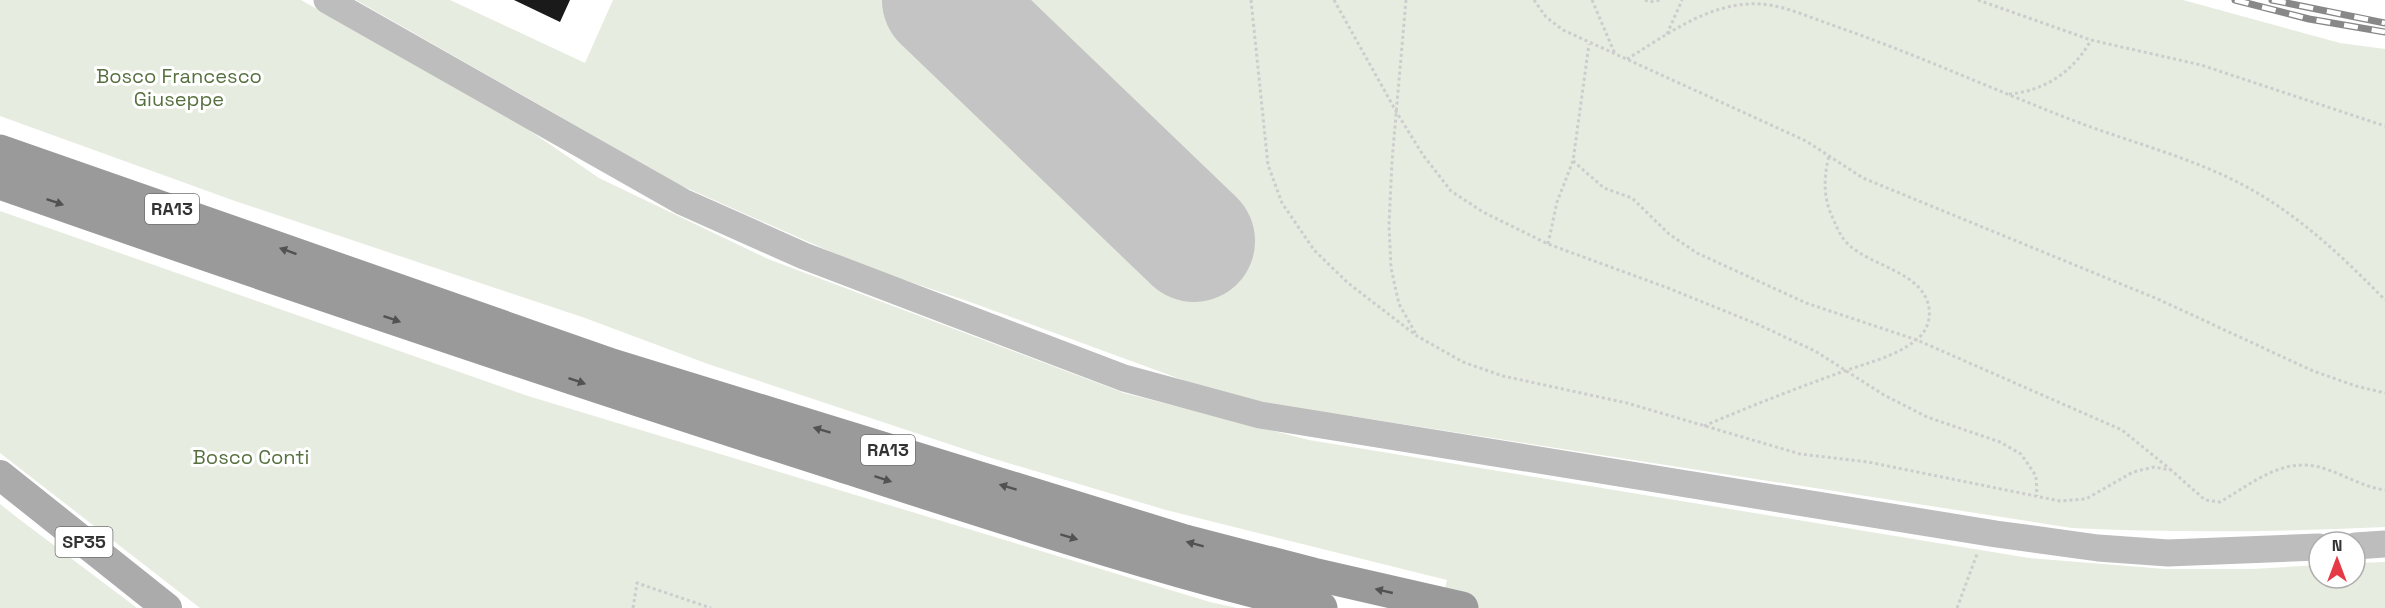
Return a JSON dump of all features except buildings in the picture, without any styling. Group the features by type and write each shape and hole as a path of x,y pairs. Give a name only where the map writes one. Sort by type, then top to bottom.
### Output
{"highway":[{"path":"0,138 213,224"},
{"name":"RA13","path":"0,150 612,364 1185,541 1451,606"},
{"path":"0,183 348,304 608,391 1185,574 1321,608"}],"main road":[{"path":"327,0 683,202 804,256 1124,378 1260,415 2098,548 2169,553 2307,547"},
{"name":"SP35","path":"0,475 167,608"},
{"path":"2367,545 2385,544"}],"path":[{"path":"1251,0 1268,165 1282,203 1314,250 1348,284 1417,336 1463,362 1503,376 1628,403 1800,454 1868,462 2060,501 2086,499 2133,472 2154,467 2171,470"},
{"path":"1334,0 1397,113 1423,155 1450,191 1483,212 1548,244 1668,288 1757,324 1815,351 1884,395 1927,417 2000,442 2021,454 2036,476 2037,496"},
{"path":"1406,0 1389,225 1391,268 1400,304 1417,336"},
{"path":"1534,0 1546,17 1563,30 1806,141 1863,178 2160,300 2313,371 2385,393"},
{"path":"1592,0 1615,54"},
{"path":"1645,0 1650,2 1660,0"},
{"path":"1667,35 1682,0"},
{"path":"1978,0 2091,40 2201,65 2385,126"},
{"path":"1627,59 1715,9 1751,4 1786,9 1863,35 2073,120 2196,164 2245,186 2284,210 2323,240 2385,300"},
{"path":"2007,94 2027,93 2061,76 2081,59 2091,40"},
{"path":"1548,244 1557,202 1573,162 1589,43"},
{"path":"1704,426 1886,356 1917,340 1929,323 1929,308 1923,291 1907,278 1849,245 1838,229 1827,204 1824,174 1829,156"},
{"path":"1573,162 1604,188 1632,198 1669,234 1697,253 1806,303 1917,340 2122,430 2205,500 2220,502 2253,480 2278,469 2304,464 2323,468 2369,488 2385,490"},
{"path":"1957,608 1976,558 1980,531"},
{"path":"633,608 637,583 711,608"}],"green space":[{"name":"Bosco Francesco Giuseppe","path":"0,0 301,0 523,126 599,178 768,259 1124,393 1309,440 2029,558 2165,569 2253,569 2307,566 2307,590 2367,590 2367,563 2385,562 2385,608 1440,608 1447,580 1166,510 988,457 708,364 585,318 235,201 0,116"},
{"path":"356,0 450,0 585,63 613,0 2183,0 2340,43 2385,49 2385,527 2228,531 2072,528 1338,414 1289,409 1202,387 970,302 863,266 680,185"},
{"name":"Bosco Conti","path":"0,211 528,396 1210,602 1237,608 200,608 0,453"},
{"path":"0,504 19,519 137,608 0,608"}],"runway":[{"path":"943,0 1194,241"}],"railway":[{"path":"2235,0 2309,19 2385,32"},
{"path":"2272,0 2385,23"}]}
